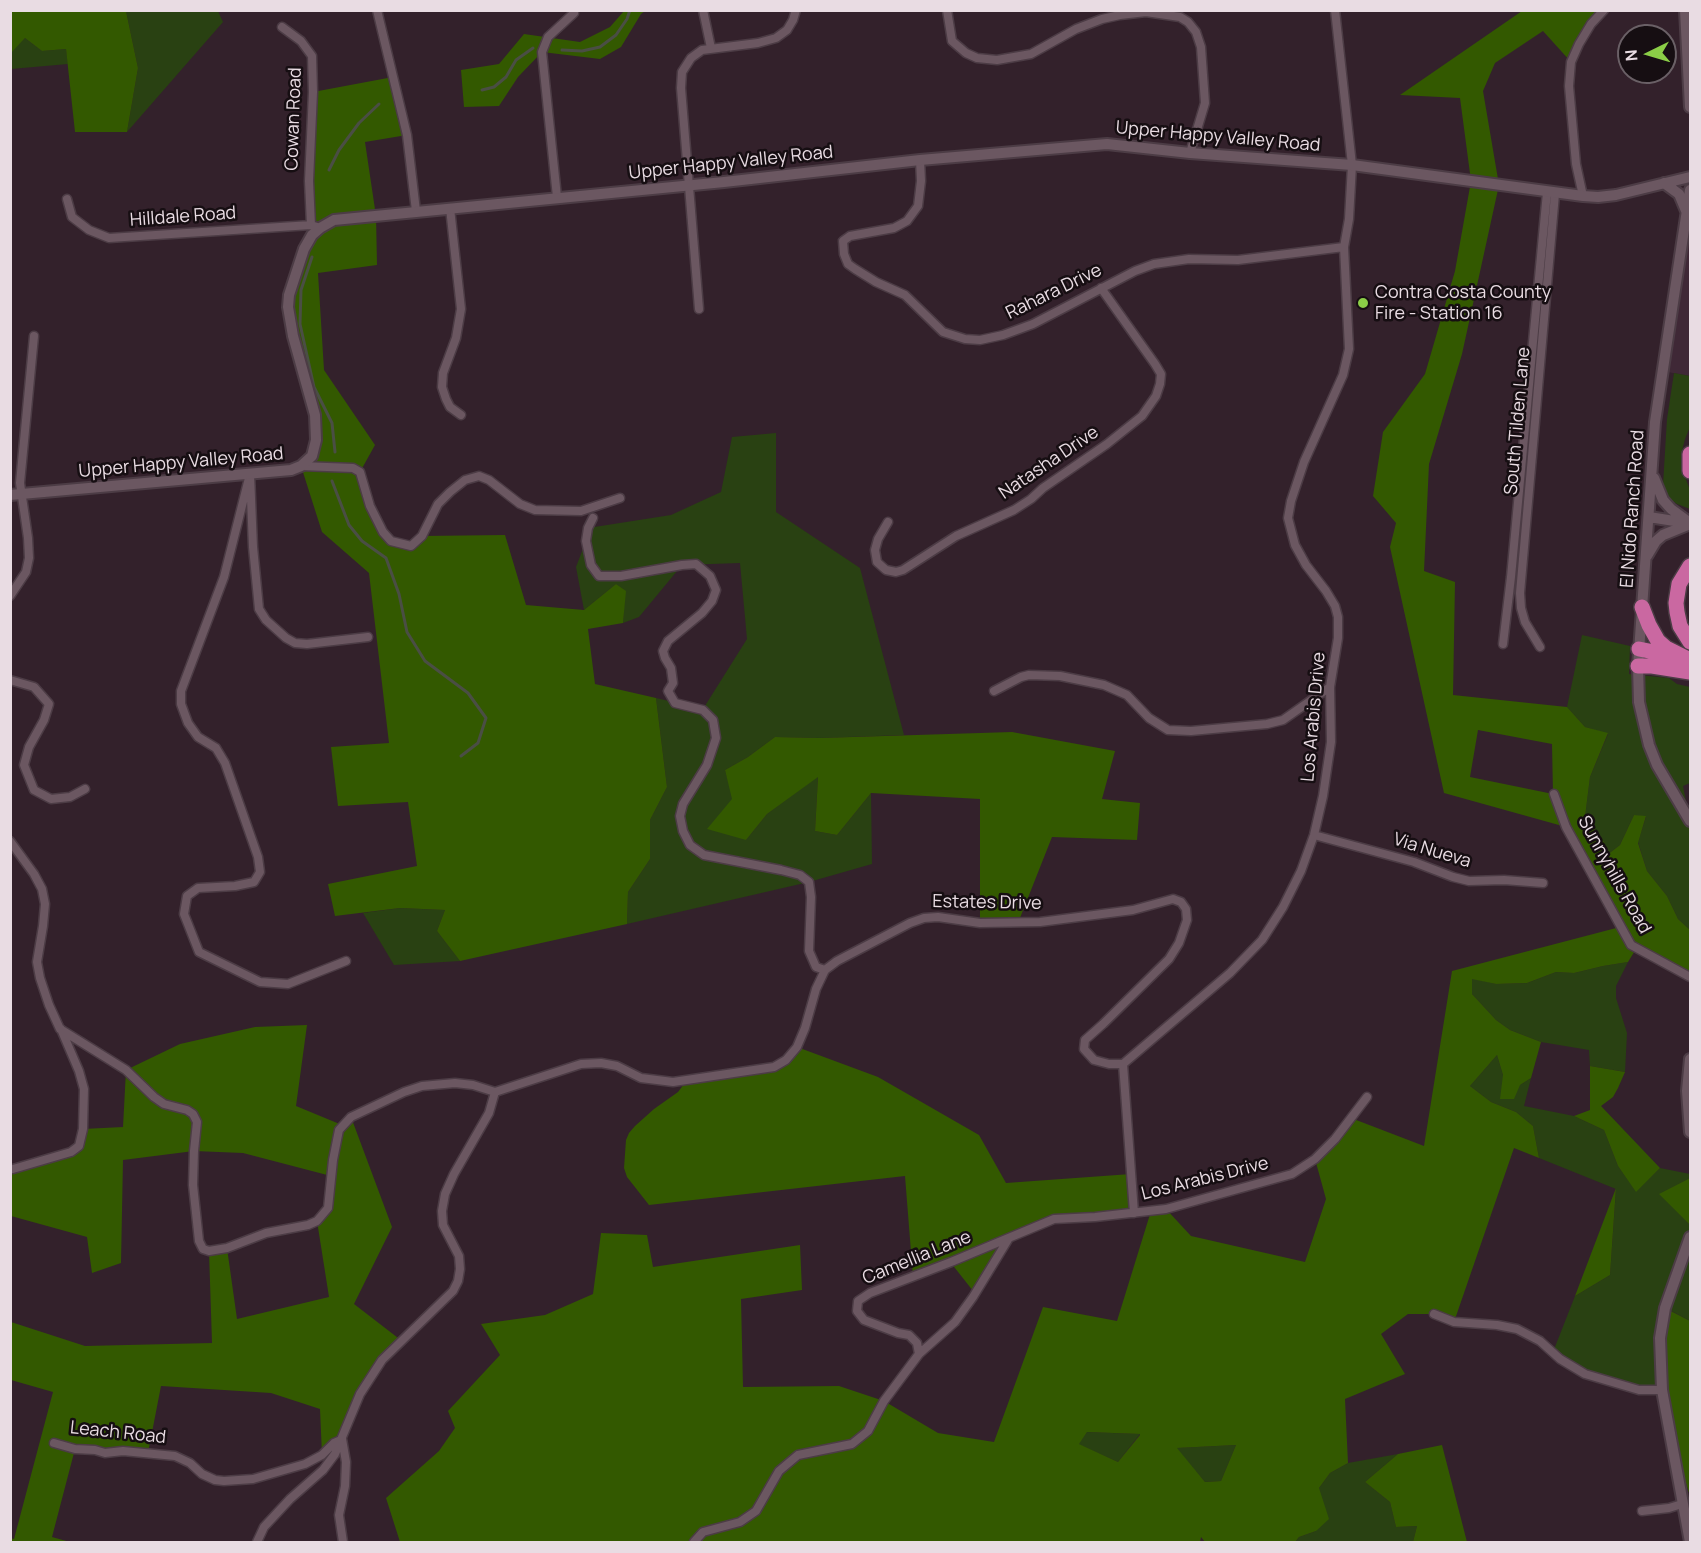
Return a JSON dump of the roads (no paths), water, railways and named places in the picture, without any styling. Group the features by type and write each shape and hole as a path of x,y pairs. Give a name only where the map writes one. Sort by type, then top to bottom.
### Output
{"highway":[{"path":"1690,454 1690,471"},
{"path":"1690,566 1679,584 1676,603 1678,621 1690,642"},
{"path":"1642,607 1658,640 1689,663"},
{"path":"1639,649 1689,663"},
{"path":"1638,666 1689,663"}],"street":[{"path":"377,10 407,135 416,211"},
{"path":"703,10 711,48"},
{"path":"699,309 681,88 682,72 691,58 702,50 758,43 776,38 787,30 796,10"},
{"path":"947,10 952,41 966,53 977,58 997,60 1030,54 1076,29 1102,19 1146,12 1180,17 1188,22 1196,32 1201,47 1205,104 1191,153"},
{"name":"Los Arabis Drive","path":"1335,10 1352,165 1344,247 1349,349 1343,375 1304,462 1288,518 1295,545 1335,606 1338,617 1338,638 1330,687 1331,742 1323,796 1314,835 1301,871 1283,907 1262,940 1230,973 1123,1064 1134,1213 1166,1209 1292,1174 1315,1159 1335,1139 1367,1096"},
{"path":"1583,196 1570,118 1569,86 1572,62 1579,44 1591,24 1604,10"},
{"path":"1685,10 1690,107"},
{"path":"557,197 542,52 548,37 574,13"},
{"name":"Cowan Road","path":"282,27 301,41 312,56 313,92 309,181 316,226"},
{"name":"Upper Happy Valley Road","path":"16,495 291,470 302,466 312,456 316,440 315,415 293,336 288,307 289,295 304,249 316,226 334,220 724,182 920,160 1107,144 1352,165 1551,193 1598,197 1616,195 1690,177"},
{"name":"Rahara Drive","path":"920,160 921,181 918,206 907,221 894,228 850,236 843,241 844,254 848,264 855,269 876,282 905,295 943,332 964,339 980,340 1003,335 1033,324 1135,271 1154,264 1189,259 1238,260 1344,247"},
{"path":"1664,183 1679,194 1687,214"},
{"name":"El Nido Ranch Road","path":"1690,190 1660,386 1638,666 1640,702 1649,745 1657,765 1690,821"},
{"path":"1503,644 1551,193"},
{"name":"South Tilden Lane","path":"1540,647 1525,622 1520,593 1551,193"},
{"name":"Hilldale Road","path":"67,199 72,217 89,230 109,238 316,226"},
{"path":"450,208 461,309 456,338 443,373 442,387 450,408 461,416"},
{"name":"Natasha Drive","path":"888,522 878,539 875,550 877,562 886,570 896,572 903,570 956,536 1014,510 1107,444 1142,416 1156,396 1161,374 1101,288"},
{"path":"10,596 26,572 29,558 28,538 16,495 21,467 34,336"},
{"path":"302,466 353,468 360,472 370,506 383,532 391,541 411,546 422,536 438,504 465,480 479,476 489,480 520,504 535,510 581,511 620,498"},
{"path":"1652,472 1663,500 1690,523"},
{"path":"250,474 259,609 266,620 295,643 308,644 369,637"},
{"path":"250,474 224,577 181,692 181,704 188,723 198,737 216,748 225,763 258,857 260,872 254,882 235,886 198,888 187,896 184,914 199,952 261,982 288,984 346,961"},
{"path":"1649,517 1690,523"},
{"path":"60,1029 126,1070 164,1104 187,1110 193,1114 197,1122 193,1185 199,1241 203,1250 209,1251 227,1248 266,1233 308,1225 317,1221 328,1208 339,1130 351,1116 422,1086 455,1083 474,1085 495,1092 581,1064 601,1063 616,1066 641,1078 673,1082 774,1067 786,1060 797,1047 816,988 825,970 816,967 809,951 811,897 809,882 800,875 781,870 704,855 690,844 683,831 680,816 683,804 707,765 716,738 713,720 703,710 675,703 668,691 673,682 671,668 663,651 668,641 712,602 716,590 710,576 696,564 621,576 599,576 591,566 586,541 588,528 593,518"},
{"path":"1646,559 1656,541 1663,535 1690,523"},
{"path":"994,691 1029,675 1060,676 1104,686 1127,695 1149,718 1168,730 1191,731 1267,724 1283,720 1330,687"},
{"path":"10,680 34,687 49,704 24,765 34,790 51,799 70,796 85,789"},
{"name":"Sunnyhills Road","path":"1554,794 1566,827 1631,945 1690,976"},
{"name":"Via Nueva","path":"1314,835 1414,862 1469,881 1504,880 1543,883"},
{"path":"10,841 42,889 45,904 37,962 40,978 49,1005 79,1071 84,1089 83,1129 79,1146 70,1152 13,1170"},
{"name":"Estates Drive","path":"825,970 837,961 924,918 938,917 980,923 1040,922 1133,910 1173,898 1182,902 1186,909 1187,920 1179,943 1169,959 1085,1040 1084,1049 1094,1060 1108,1064 1123,1064"},
{"path":"1690,1059 1687,1092 1690,1132"},
{"path":"257,1542 264,1527 290,1499 323,1470 335,1454 360,1394 382,1360 453,1291 458,1281 459,1256 443,1225 442,1211 445,1194 489,1113 495,1092"},
{"name":"Camellia Lane","path":"920,1354 917,1342 909,1335 864,1320 857,1311 858,1301 870,1293 1054,1219 1134,1213"},
{"path":"1690,1237 1665,1308 1660,1338 1662,1390 1690,1542"},
{"path":"694,1542 703,1532 740,1522 756,1511 779,1471 798,1455 852,1444 868,1431 884,1401 920,1354 955,1322 1010,1238"},
{"path":"1434,1314 1454,1323 1497,1325 1517,1329 1540,1341 1560,1359 1586,1374 1639,1389 1662,1390"},
{"path":"342,1439 346,1462 345,1486 339,1515 343,1542"},
{"name":"Leach Road","path":"54,1443 75,1449 105,1453 123,1451 175,1456 190,1463 202,1474 214,1480 224,1481 253,1479 305,1464 322,1455 334,1443 342,1439"},
{"path":"1642,1511 1683,1504"}],"waterway":[{"path":"562,50 582,51 600,47 616,35 630,10"},
{"path":"482,90 494,87 506,77 516,60 533,48"},
{"path":"329,170 339,150 359,123 379,104"},
{"path":"312,257 301,290 300,324 314,387 332,423 335,452"},
{"path":"332,481 349,525 362,541 386,558 399,594 407,632 425,661 468,693 486,718 478,743 461,756"}],"place":[{"name":"Contra Costa County Fire - Station 16","path":"1363,303"}]}
